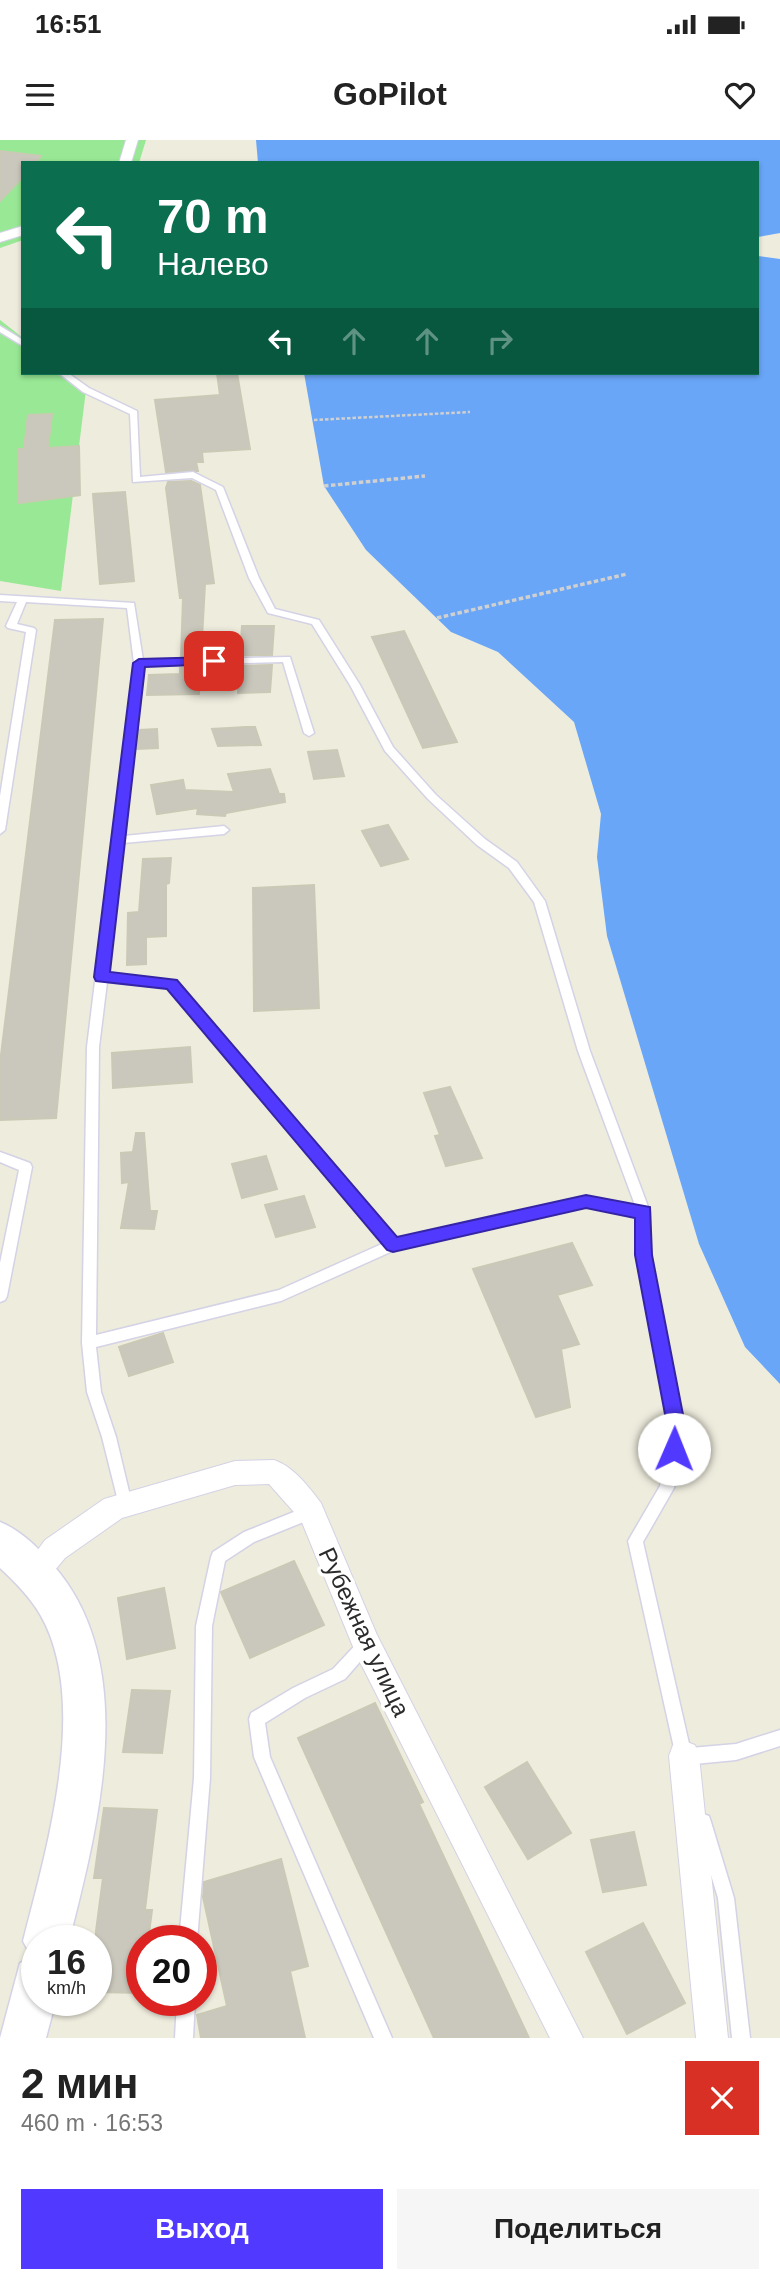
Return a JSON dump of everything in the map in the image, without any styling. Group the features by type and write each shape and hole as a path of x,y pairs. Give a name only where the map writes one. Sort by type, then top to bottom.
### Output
{"main road":[{"path":"0,1541 34,1573 61,1612 77,1657 83,1722 77,1819 51,1925"},
{"path":"22,2038 28,2016"}],"street":[{"path":"126,161 132,140"},
{"path":"0,238 21,231"},
{"name":"Рубежная улица","path":"34,1573 55,1549 125,1504 235,1473 274,1472 298,1493 311,1512 366,1644 567,2038"},
{"path":"684,1756 712,2038"}],"lane":[{"path":"0,328 21,343"},
{"path":"66,375 86,390 134,413 136,480 193,475 220,489 254,578 271,611 316,622 355,685 388,749 432,797 481,842 513,865 538,901 584,1051 644,1212 643,1255 677,1430 667,1488 635,1542 684,1756 726,1898 741,2038"},
{"path":"0,598 131,604 139,663 93,1047 89,1343 94,1392 109,1437 125,1504"},
{"path":"0,830 32,630 11,626 23,599"},
{"path":"139,663 287,659 309,733"},
{"path":"118,840 224,830"},
{"path":"102,977 172,984 393,1245"},
{"path":"0,1157 26,1167 0,1296"},
{"path":"89,1343 281,1295 393,1245 586,1202 644,1212"},
{"path":"189,1925 202,1778 204,1626 218,1557 248,1537 311,1512"},
{"path":"366,1644 339,1674 299,1693 257,1719 262,1757 383,2038"},
{"path":"684,1756 736,1752 780,1738"},
{"path":"184,2038 185,2016"}],"path":[{"path":"314,421 470,412"},
{"path":"324,486 425,476"},
{"path":"437,618 627,574"}],"green space":[{"path":"0,140 146,140 140,161 21,161 21,241 0,248"},
{"path":"0,320 21,336 21,375 67,375 86,390 61,591 0,581"}],"water":[{"path":"256,140 780,140 780,233 759,237 759,161 258,161"},
{"path":"759,256 780,259 780,1384 745,1347 699,1244 607,936 597,857 601,814 574,722 498,652 451,632 366,550 324,486 304,375 759,375"}],"building":[{"path":"0,151 41,156 37,161 21,161 21,179 0,201"},
{"path":"217,375 237,375 250,449 202,452 203,462 196,462 198,471 166,472 155,400 220,395"},
{"path":"52,414 48,448 79,446 80,495 19,503 19,449 24,449 28,415"},
{"path":"191,481 200,485 214,583 205,584 201,656 181,657 183,598 180,598 166,488 168,482"},
{"path":"125,492 134,581 100,584 93,494"},
{"path":"103,619 56,1118 0,1120 0,1063 55,620"},
{"path":"242,626 274,626 272,655 240,655"},
{"path":"404,631 457,742 423,748 372,637"},
{"path":"272,665 270,692 238,693 239,666"},
{"path":"201,667 199,694 147,695 149,675 180,674 180,668"},
{"path":"255,727 261,745 218,746 212,729"},
{"path":"157,729 158,748 137,749 139,730"},
{"path":"337,750 344,776 314,779 308,752"},
{"path":"270,769 279,794 284,794 285,802 226,813 225,816 197,814 198,808 157,814 151,785 183,780 185,790 234,792 228,774"},
{"path":"388,825 408,859 381,866 362,831"},
{"path":"171,858 169,883 166,884 166,936 146,937 146,964 127,965 128,913 139,912 143,859"},
{"path":"314,885 319,1008 254,1011 253,888"},
{"path":"190,1047 192,1082 113,1088 112,1053"},
{"path":"450,1087 482,1158 446,1166 435,1136 440,1135 424,1093"},
{"path":"136,1133 144,1133 150,1211 157,1211 154,1229 121,1228 129,1182 122,1183 121,1153 133,1152"},
{"path":"266,1156 277,1189 242,1198 232,1164"},
{"path":"304,1196 315,1227 276,1237 265,1205"},
{"path":"572,1243 592,1285 557,1295 579,1344 561,1349 570,1407 536,1417 473,1269"},
{"path":"163,1333 173,1362 129,1376 119,1347"},
{"path":"294,1561 324,1625 250,1658 221,1592"},
{"path":"164,1588 175,1648 127,1659 118,1598"},
{"path":"132,1690 170,1691 162,1753 123,1752"},
{"path":"375,1703 423,1802 419,1804 529,2038 434,2038 298,1738"},
{"path":"527,1762 571,1833 528,1859 485,1787"},
{"path":"104,1808 157,1810 145,1910 152,1910 150,1925 126,1925 126,1993 112,1992 112,1925 97,1925 103,1878 94,1878"},
{"path":"634,1832 646,1885 603,1892 591,1840"},
{"path":"281,1859 308,1966 290,1971 305,2038 201,2038 197,2016 217,2016 217,2009 227,2006 217,1961 217,1925 209,1925 203,1897 204,1882"},
{"path":"643,1923 685,2003 627,2034 586,1952"}],"route":[{"path":"214,661 139,663 102,977 172,984 393,1245 586,1202 644,1212 643,1255 677,1430 674,1449"}]}
